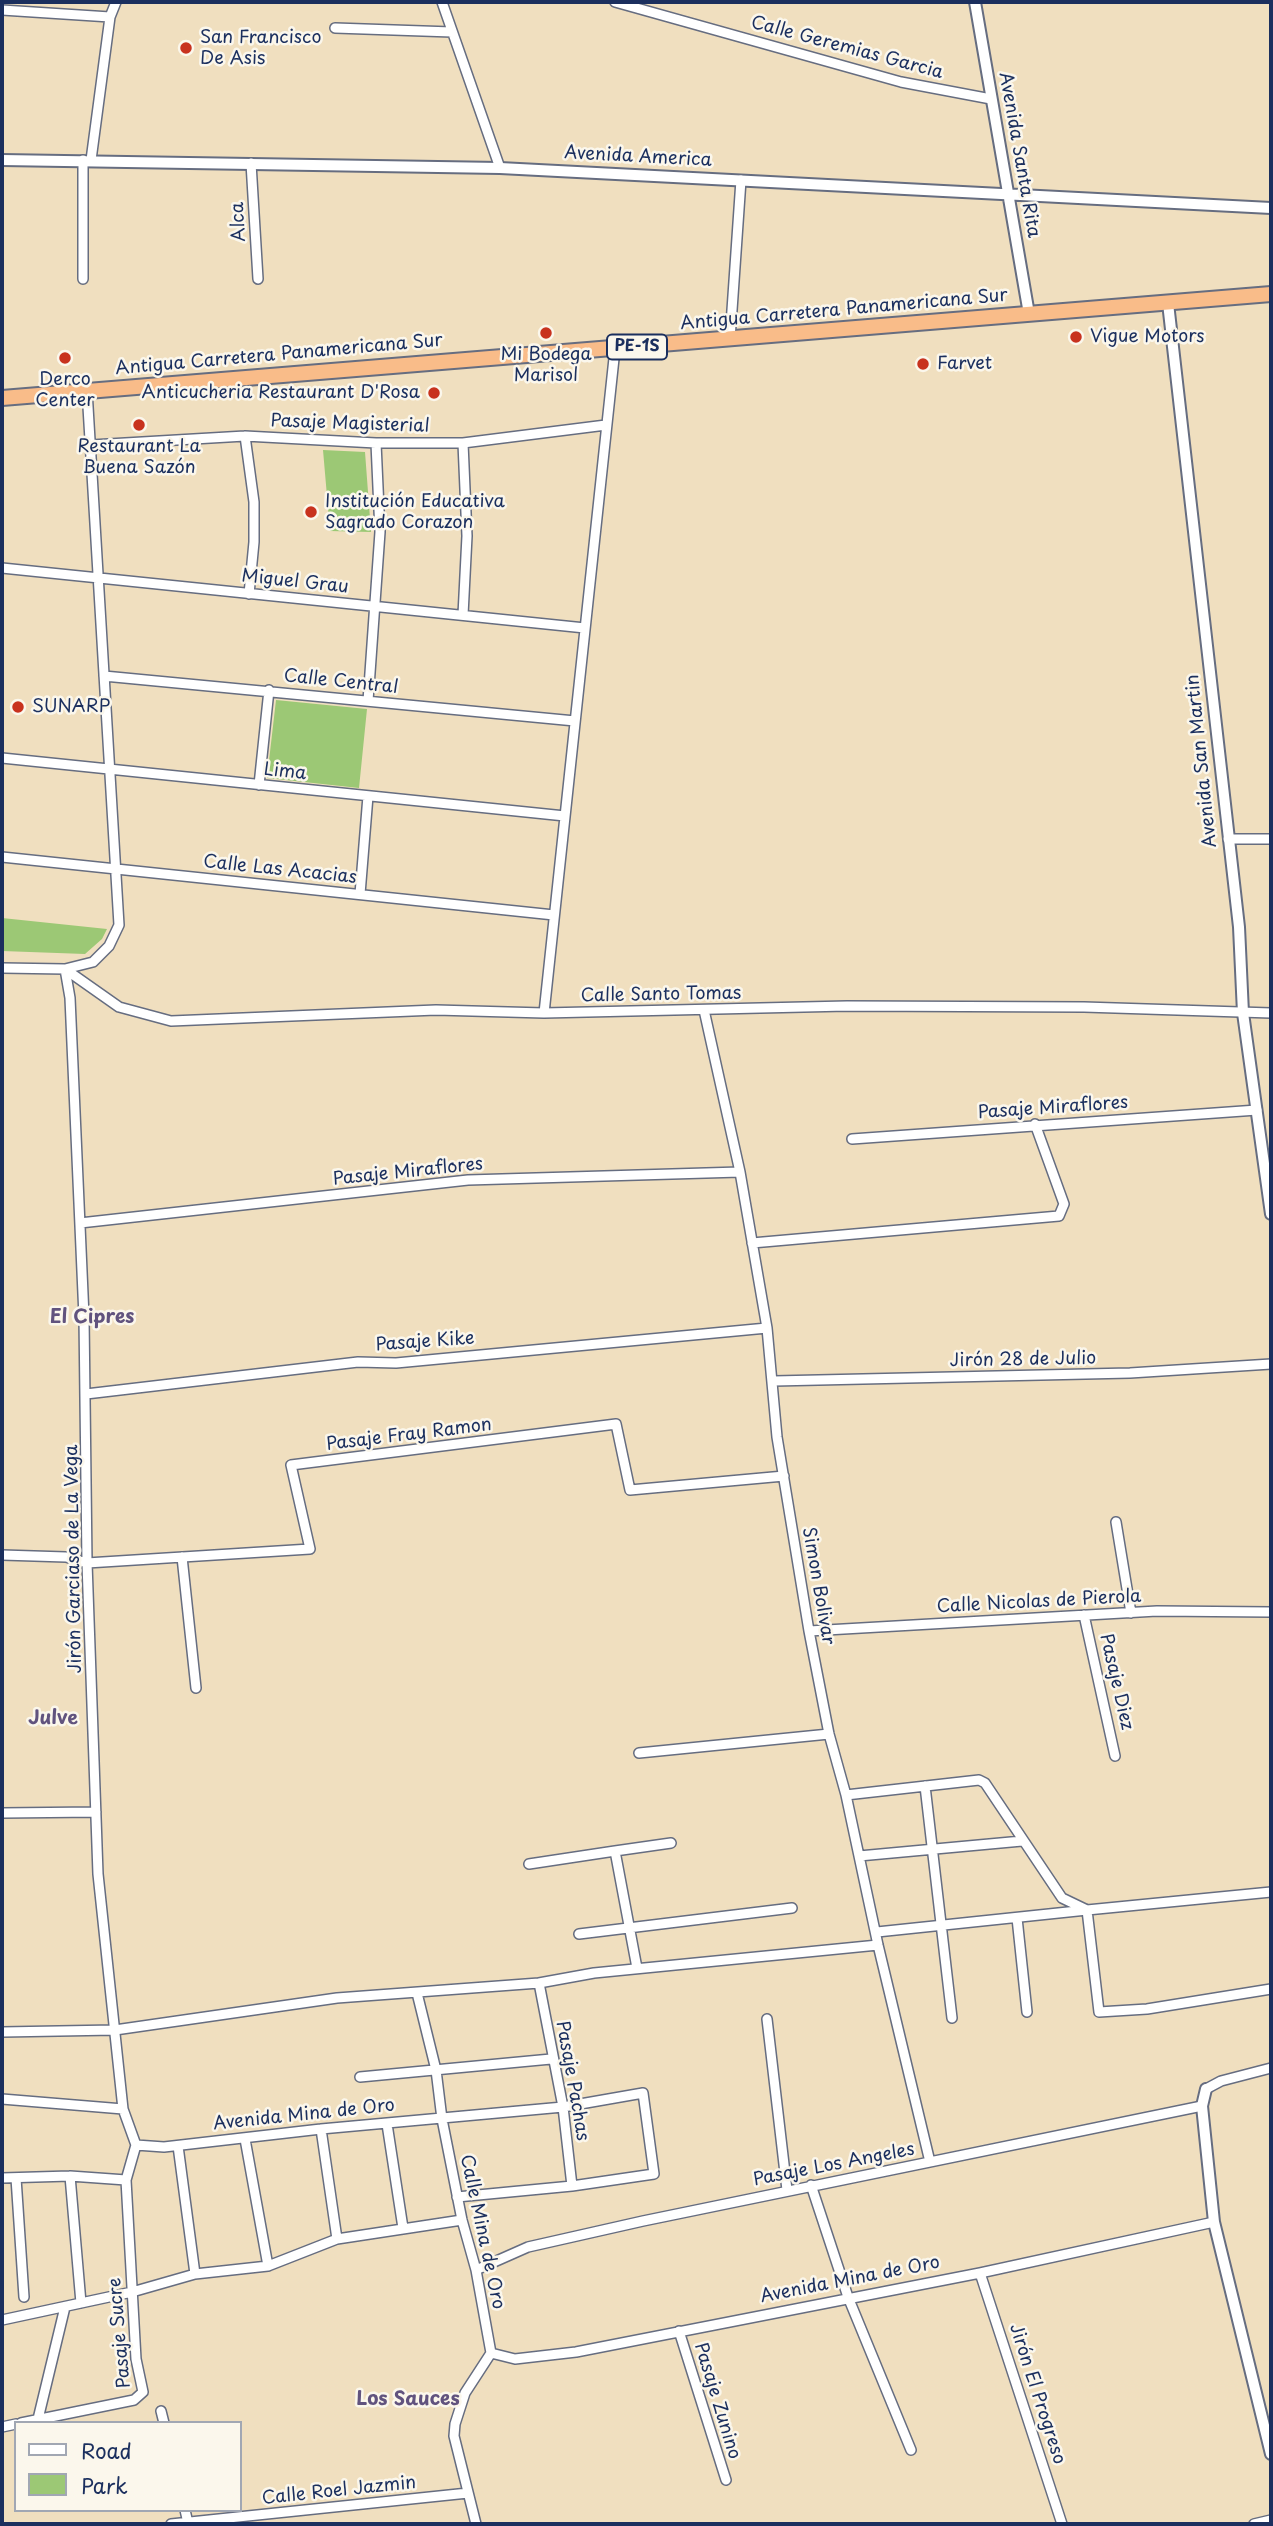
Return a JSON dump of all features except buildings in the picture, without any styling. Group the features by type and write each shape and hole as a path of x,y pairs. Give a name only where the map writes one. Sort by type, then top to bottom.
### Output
{"highway":[{"name":"Antigua Carretera Panamericana Sur","path":"2,398 1271,294"}],"street":[{"path":"83,279 87,160 110,18 116,2"},
{"path":"442,2 500,168"},
{"name":"Calle Geremias Garcia","path":"615,2 901,82 991,99"},
{"name":"Avenida Santa Rita","path":"975,2 1029,314"},
{"path":"2,10 110,18"},
{"path":"335,28 452,32"},
{"name":"Avenida America","path":"2,160 500,168 1010,192 1271,208"},
{"name":"Alca","path":"251,163 258,279"},
{"path":"730,339 741,180"},
{"name":"Avenida San Martin","path":"1168,303 1240,927 1243,1013 1271,1214"},
{"path":"544,1013 615,349"},
{"path":"2,968 65,970 93,962 109,946 119,925 87,390"},
{"name":"Pasaje Magisterial","path":"91,445 245,436 376,443 463,443 606,425"},
{"path":"245,436 254,502 254,542 249,594"},
{"path":"368,701 380,532 376,443"},
{"path":"463,443 467,536 463,615"},
{"name":"Miguel Grau","path":"2,568 585,628"},
{"name":"Calle Central","path":"104,676 575,721"},
{"path":"259,785 269,690"},
{"name":"Lima","path":"2,758 565,816"},
{"path":"359,894 368,796"},
{"path":"1228,839 1271,839"},
{"name":"Calle Las Acacias","path":"2,857 554,915"},
{"name":"Calle Santo Tomas","path":"65,970 119,1007 171,1021 436,1010 544,1013 847,1006 1070,1006 1271,1013"},
{"name":"Jirón Garciaso de La Vega","path":"65,970 70,998 80,1223 98,1874 123,2109 136,2145"},
{"name":"Simon Bolivar","path":"704,1010 740,1172 767,1328 783,1476 808,1631 829,1734 846,1795 878,1945 930,2162"},
{"name":"Pasaje Miraflores","path":"852,1139 1257,1110"},
{"path":"752,1244 1059,1216 1064,1204 1035,1124"},
{"name":"Pasaje Miraflores","path":"80,1223 468,1180 740,1172"},
{"name":"Pasaje Kike","path":"86,1394 358,1362 396,1363 767,1328"},
{"name":"Jirón 28 de Julio","path":"774,1381 1130,1373 1271,1364"},
{"name":"Pasaje Fray Ramon","path":"2,1555 66,1557 88,1563 310,1549 291,1465 615,1424 630,1490 783,1476"},
{"path":"1116,1522 1130,1613"},
{"path":"182,1557 196,1688"},
{"name":"Calle Nicolas de Pierola","path":"808,1631 1130,1613 1271,1612"},
{"name":"Pasaje Diez","path":"1084,1615 1115,1756"},
{"path":"639,1753 829,1734"},
{"path":"846,1795 979,1780 985,1783 1062,1899 1087,1910"},
{"path":"925,1786 952,2018"},
{"path":"2,1813 96,1812"},
{"path":"859,1856 1022,1841"},
{"path":"528,1864 671,1843"},
{"path":"615,1851 637,1968"},
{"path":"877,1932 1271,1892"},
{"path":"579,1934 792,1908"},
{"path":"1087,1910 1099,2012 1147,2009 1271,1989"},
{"path":"1017,1918 1027,2012"},
{"path":"2,2032 115,2031 337,1998 539,1983 637,1968 878,1945"},
{"name":"Pasaje Pachas","path":"539,1983 551,2059 563,2108 572,2186"},
{"name":"Calle Mina de Oro","path":"417,1993 436,2070 457,2197 476,2270 491,2353"},
{"path":"767,2019 787,2190"},
{"path":"360,2077 551,2059"},
{"path":"1271,2068 1221,2081 1206,2089 1202,2106 1214,2222 1271,2454"},
{"name":"Avenida Mina de Oro","path":"136,2145 178,2146 321,2129 563,2108 643,2093 654,2174 572,2186"},
{"path":"2,2099 123,2109"},
{"name":"Pasaje Los Angeles","path":"476,2270 528,2247 787,2190 1202,2106"},
{"path":"387,2124 403,2228"},
{"path":"321,2129 337,2239"},
{"path":"245,2139 268,2266"},
{"name":"Pasaje Sucre","path":"30,2421 141,2397 126,2180 136,2145"},
{"path":"178,2146 195,2274"},
{"path":"2,2178 70,2176 126,2180"},
{"path":"70,2176 81,2303"},
{"path":"16,2178 24,2297"},
{"path":"811,2185 848,2297 911,2450"},
{"path":"457,2197 572,2186"},
{"path":"2,2320 132,2292 195,2274 268,2266 337,2239 462,2220"},
{"name":"Avenida Mina de Oro","path":"491,2353 515,2358 576,2352 980,2273 1214,2222"},
{"name":"Jirón El Progreso","path":"980,2273 1062,2524"},
{"path":"38,2419 65,2307"},
{"name":"Pasaje Zunino","path":"679,2331 726,2480"},
{"path":"476,2524 454,2436 455,2424 465,2393 491,2353"},
{"path":"161,2411 164,2421"},
{"name":"Calle Roel Jazmin","path":"171,2524 468,2493"},
{"path":"1254,2524 1271,2520"}],"green space":[{"path":"323,450 365,452 371,532 330,531"},
{"path":"276,700 367,709 359,788 267,778"},
{"path":"2,918 107,929 102,939 85,954 2,951"}],"place":[{"name":"San Francisco De Asis","path":"186,48"},
{"name":"Mi Bodega Marisol","path":"546,333"},
{"name":"Vigue Motors","path":"1076,337"},
{"name":"Derco Center","path":"65,358"},
{"name":"Farvet","path":"923,364"},
{"name":"Anticucheria Restaurant D'Rosa","path":"434,393"},
{"name":"Restaurant La Buena Sazón","path":"139,425"},
{"name":"Institución Educativa Sagrado Corazon","path":"311,512"},
{"name":"SUNARP","path":"18,707"}],"district":[{"name":"El Cipres","path":"92,1318"},
{"name":"Julve","path":"53,1719"},
{"name":"Los Sauces","path":"408,2400"}]}
